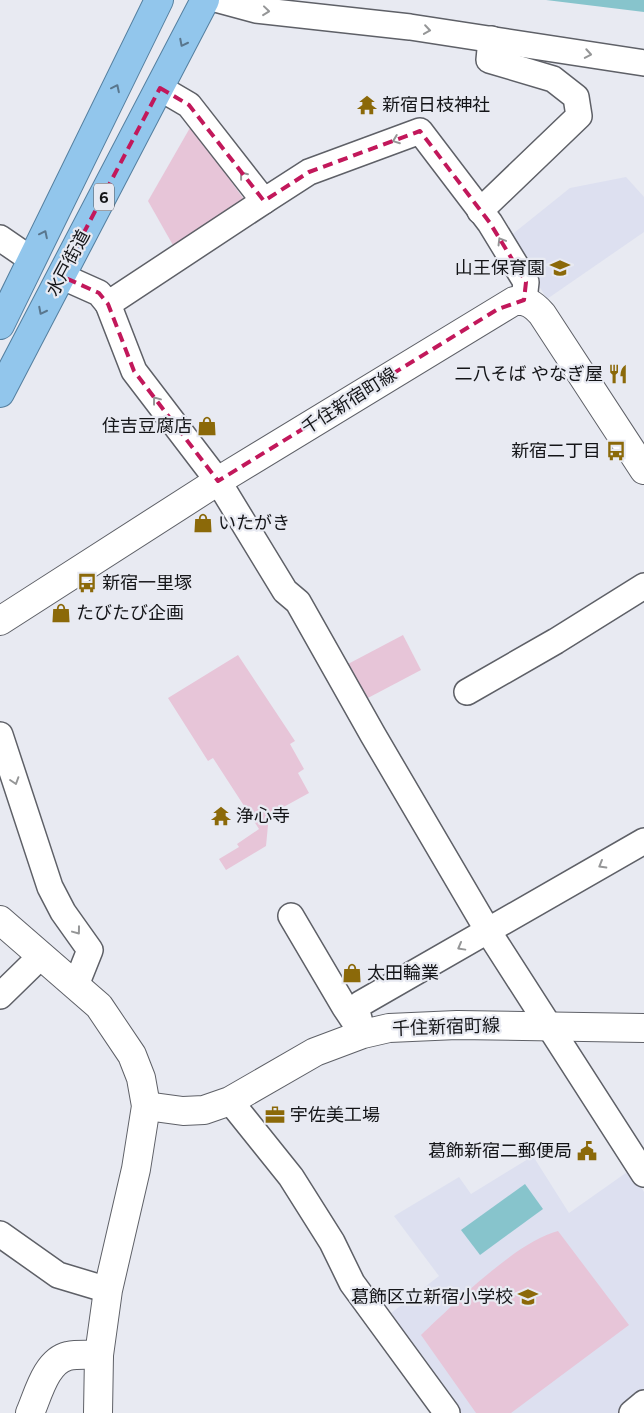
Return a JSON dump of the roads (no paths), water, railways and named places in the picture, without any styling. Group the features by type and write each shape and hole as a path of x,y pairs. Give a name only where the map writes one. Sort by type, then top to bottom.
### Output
{"highway":[{"name":"水戸街道","path":"0,325 158,0"},
{"name":"水戸街道","path":"0,393 205,0"}],"main road":[{"path":"524,300 534,305 542,314 644,470"},
{"name":"千住新宿町線","path":"0,621 218,480 498,309 524,300"},
{"path":"0,920 40,957 99,1006 132,1055 141,1078 146,1106 136,1169 108,1290 99,1355 98,1413"},
{"name":"千住新宿町線","path":"146,1106 183,1111 204,1110 230,1101 315,1052 363,1034 414,1026 548,1025 644,1028"},
{"path":"30,1413 50,1368 57,1361 67,1356 99,1355"}],"street":[{"path":"218,0 256,10 491,39 644,63"},
{"path":"480,211 579,116 576,98 553,79 488,60 491,39"},
{"path":"160,88 189,105 264,201"},
{"path":"108,304 309,172 420,131 490,223 526,282 524,300"},
{"path":"0,238 32,260"},
{"path":"61,276 99,294 108,304 134,371 218,480 285,591 298,602 373,735 488,931 644,1174"},
{"path":"468,692 556,641 644,586"},
{"path":"0,735 50,887 63,912 90,950 76,985"},
{"path":"363,1034 357,1011 360,1004 644,841"},
{"path":"291,916 344,1006 363,1034"},
{"path":"0,996 40,957"},
{"path":"230,1101 291,1177 332,1242 352,1282 447,1413"},
{"path":"0,1234 58,1275 108,1290"},
{"path":"632,1413 644,1403"}],"water":[{"path":"546,0 644,0 644,12"},
{"path":"525,1184 543,1209 480,1255 461,1230"}],"place":[{"name":"新宿日枝神社","path":"367,105"},
{"name":"山王保育園","path":"560,268"},
{"name":"二八そば やなぎ屋","path":"618,374"},
{"name":"住吉豆腐店","path":"207,426"},
{"name":"新宿二丁目","path":"616,451"},
{"name":"いたがき","path":"203,523"},
{"name":"新宿一里塚","path":"87,583"},
{"name":"たびたび企画","path":"61,613"},
{"name":"浄心寺","path":"221,816"},
{"name":"太田輪業","path":"352,973"},
{"name":"宇佐美工場","path":"275,1115"},
{"name":"葛飾新宿二郵便局","path":"587,1151"},
{"name":"葛飾区立新宿小学校","path":"528,1297"}]}
